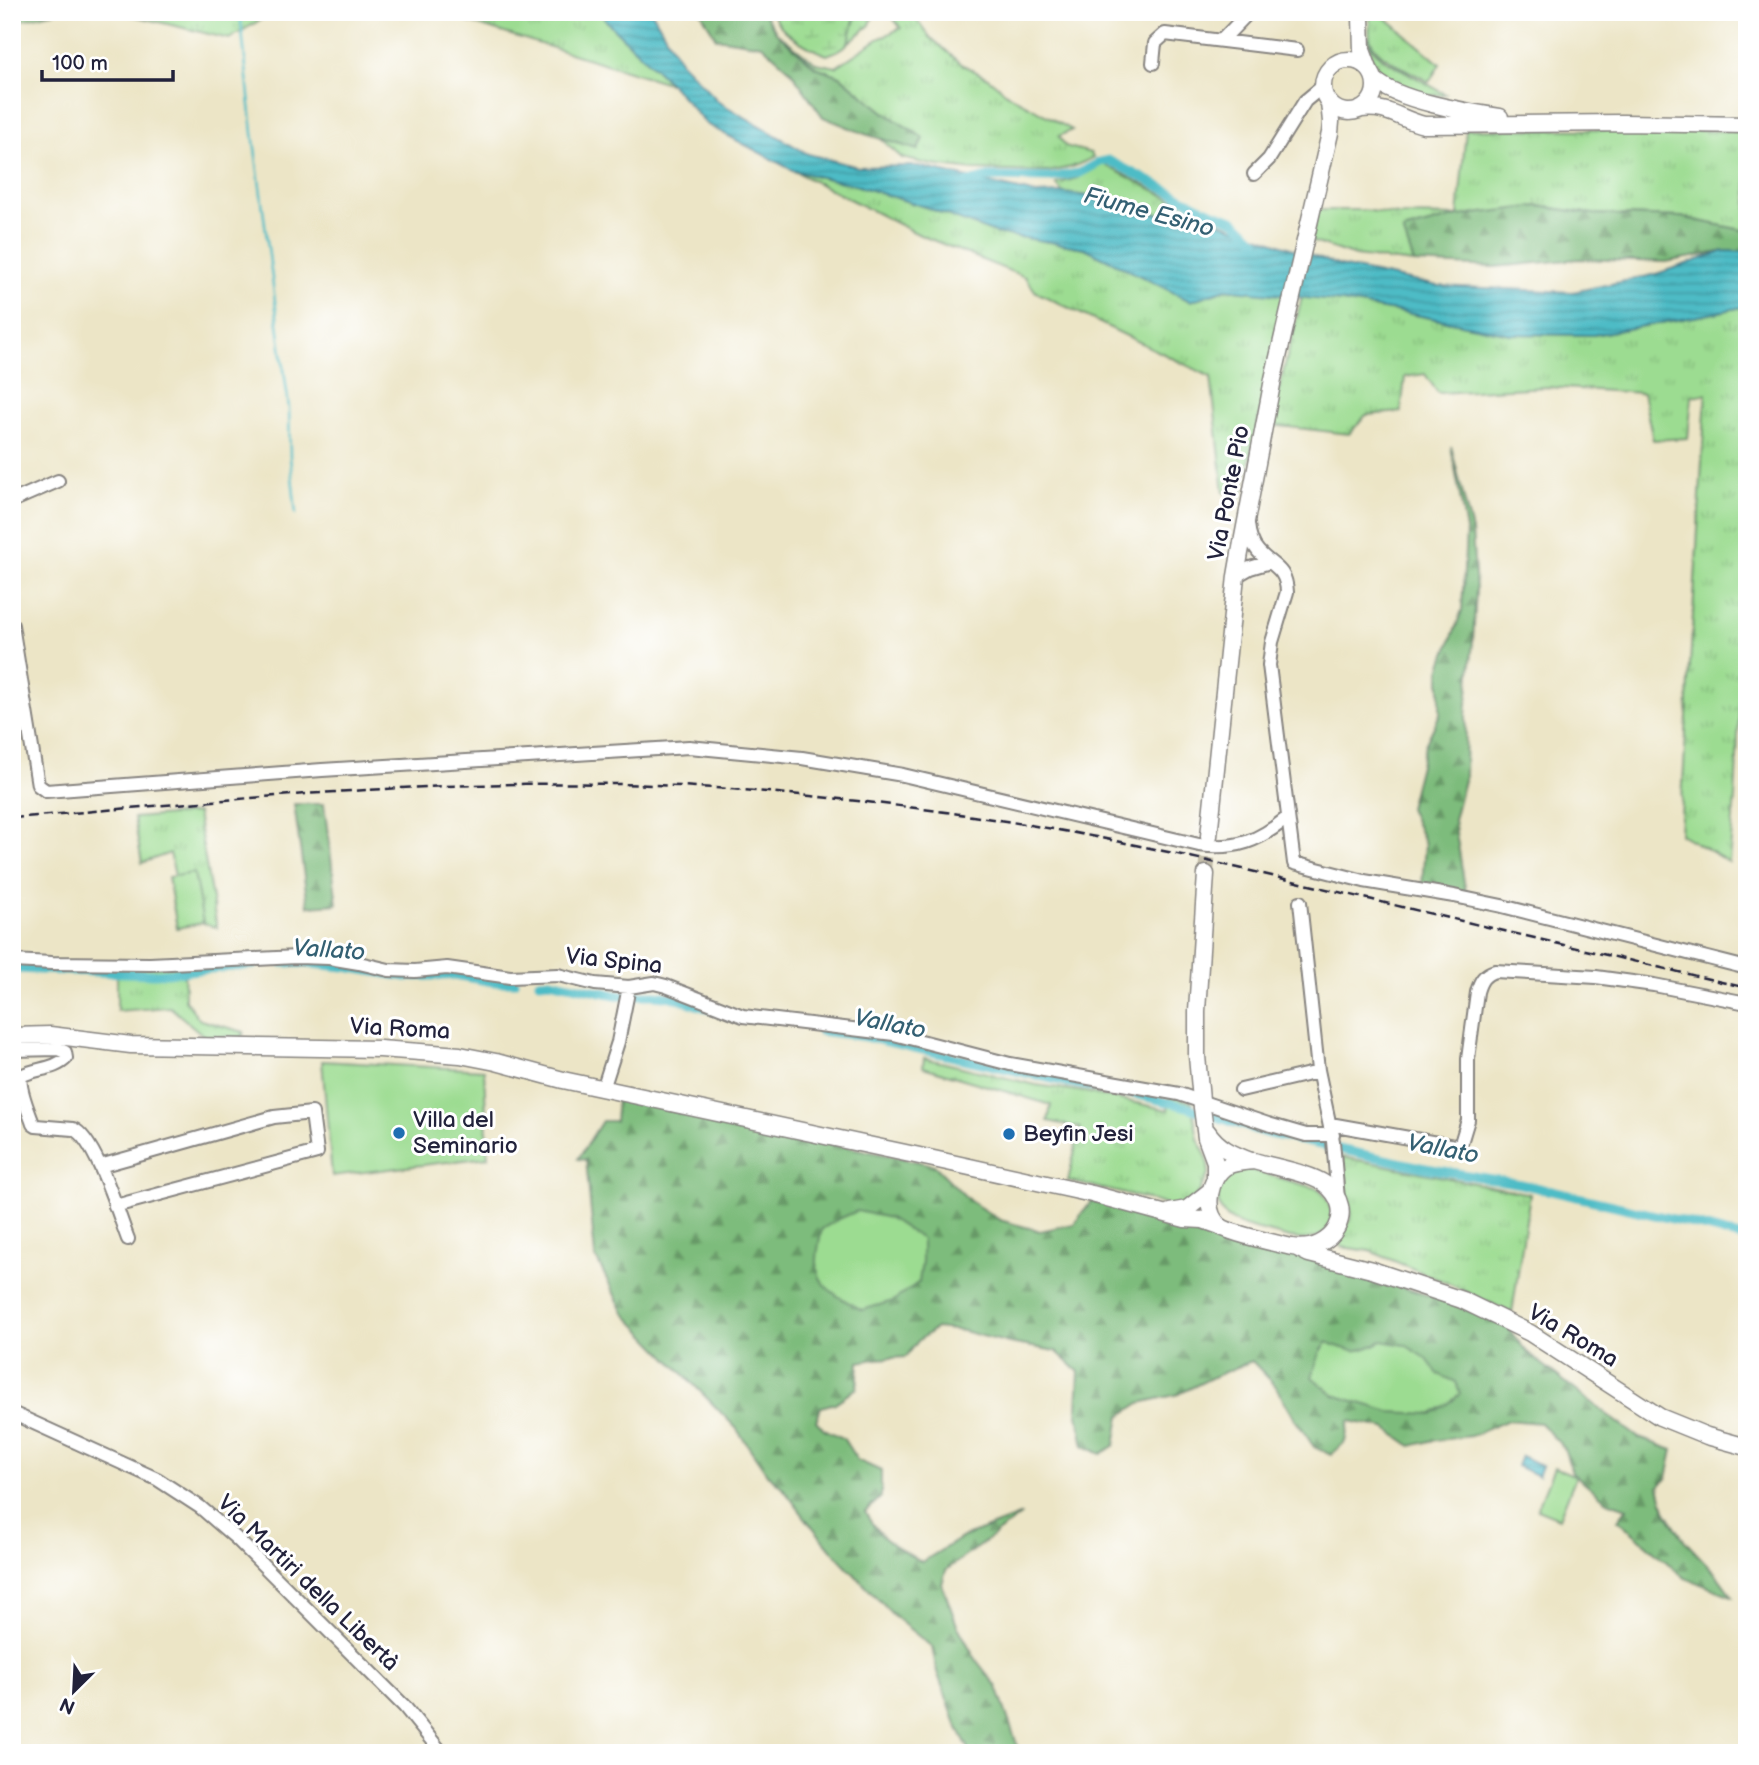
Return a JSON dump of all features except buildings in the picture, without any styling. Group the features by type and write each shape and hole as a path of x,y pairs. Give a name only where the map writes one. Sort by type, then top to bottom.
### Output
{"main road":[{"path":"1342,60 1353,46 1361,14"},
{"path":"1361,14 1362,50 1372,74"},
{"path":"1541,123 1496,117 1393,92 1385,88 1360,62 1348,59 1337,62 1325,75 1322,96 1338,109 1350,112 1372,108 1387,110 1424,125 1747,125"},
{"name":"Via Ponte Pio","path":"1322,163 1341,125 1373,96 1375,85 1372,74"},
{"name":"Via Ponte Pio","path":"1209,836 1236,576 1273,379 1331,122 1322,96"},
{"path":"1206,874 1197,1012 1197,1056 1203,1114 1209,1149 1215,1162 1211,1214 1220,1227 1372,1270"},
{"name":"Via Roma","path":"12,1036 50,1035 131,1045 380,1049 448,1054 496,1062 562,1080 1092,1194 1185,1219 1203,1220 1220,1227"},
{"path":"1203,1114 1213,1141 1222,1148 1254,1161 1311,1177 1324,1184 1338,1199 1340,1216 1330,1237 1320,1244 1297,1248"},
{"path":"1159,1212 1186,1209 1227,1166 1254,1161"},
{"path":"1330,1237 1336,1252 1372,1270"},
{"name":"Via Roma","path":"1372,1270 1462,1300 1530,1333 1660,1417 1707,1436 1747,1447"}],"street":[{"path":"1222,40 1249,12"},
{"path":"1153,63 1155,43 1165,34 1297,50"},
{"path":"1254,174 1269,159 1305,102 1322,96"},
{"path":"12,501 58,481"},
{"path":"1247,518 1251,539 1257,550 1284,575 1287,584 1270,650 1269,666 1294,863 1364,881 1502,906 1747,968"},
{"path":"1240,553 1249,549 1257,550"},
{"path":"1240,553 1254,562 1271,562"},
{"path":"1236,576 1250,568 1271,562"},
{"path":"12,625 38,785 46,791 336,769 688,747 803,758 903,775 1216,848 1241,845 1269,832 1288,817"},
{"path":"1300,901 1318,1072 1332,1133 1338,1199"},
{"name":"Via Spina","path":"12,961 150,964 297,957 349,961 389,970 447,968 510,977 558,975 628,992 654,984 666,986 743,1016 894,1034 1010,1063 1179,1094 1203,1114 1257,1120 1306,1135 1327,1136 1332,1133 1454,1146 1461,1143 1468,1120 1468,1059 1480,982 1489,972 1596,977 1747,1003"},
{"path":"603,1089 618,1042 628,992"},
{"path":"12,1029 50,1035"},
{"path":"12,1050 58,1049 65,1052 65,1058 60,1064 21,1076 19,1082 33,1124 74,1129 85,1138 100,1166 128,1239"},
{"path":"1241,1090 1318,1072"},
{"path":"100,1166 274,1117 312,1113 317,1152 115,1206"},
{"path":"1311,1177 1324,1172 1335,1157"},
{"name":"Via Martiri della Libertà","path":"12,1412 157,1479 200,1507 237,1539 404,1706 442,1753"}],"green space":[{"path":"12,12 55,12 12,22"},
{"path":"118,12 273,12 229,39"},
{"path":"400,12 600,12 671,84 452,17"},
{"path":"701,12 763,12 777,33 815,67 840,76 885,113 923,138 918,150 865,134 823,117 790,70 762,45 716,38"},
{"path":"771,12 857,12 847,44 827,55 795,39 781,27"},
{"path":"857,12 874,12 870,25 848,43"},
{"path":"888,12 911,12 930,37 963,65 988,78 1009,95 1072,130 1059,136 1065,146 1091,153 1093,158 1072,167 1048,172 973,170 902,158 880,138 918,150 923,138 885,113 840,76 816,67 777,33 816,63 836,67 878,39 901,28"},
{"path":"1371,12 1379,12 1440,64 1429,82 1391,61 1373,45 1369,34"},
{"path":"1368,37 1373,49 1385,60 1445,94 1417,94 1393,84 1375,65"},
{"path":"1466,129 1747,131 1747,231 1681,217 1593,214 1538,206 1404,231 1414,263 1355,256 1311,241 1317,210 1458,216"},
{"path":"1103,164 1181,204 1175,216 1108,207 1089,196 1063,193 1056,184 1077,178"},
{"path":"794,171 852,184 995,233 1085,248 1190,301 1226,289 1285,295 1242,496 1224,493 1211,377 1036,292 1025,277 920,235"},
{"path":"1538,206 1593,214 1681,217 1747,231 1747,252 1725,251 1666,262 1579,259 1494,267 1414,263 1403,231 1458,216"},
{"path":"1302,297 1401,312 1511,334 1593,335 1747,306 1747,555 1735,798 1729,862 1680,834 1706,394 1692,396 1688,438 1653,440 1643,393 1547,387 1438,393 1425,374 1405,377 1401,412 1366,415 1349,434 1270,425"},
{"path":"1451,446 1472,531 1476,590 1466,715 1465,776 1454,820 1466,894 1422,886 1425,844 1409,808 1425,745 1440,714 1440,670 1462,610 1466,530"},
{"path":"294,804 324,804 337,904 308,906"},
{"path":"197,813 217,928 203,923 194,873 175,876 170,853 142,863 134,818"},
{"path":"194,873 203,923 177,928 168,877"},
{"path":"184,965 185,1000 200,1020 244,1032 242,1037 204,1036 170,1007 117,1011 115,966"},
{"path":"924,1058 1036,1085 1085,1092 1168,1110 1170,1095 1192,1102 1198,1139 1207,1158 1209,1173 1200,1191 1188,1204 1173,1207 1068,1181 1080,1128 1048,1121 1051,1105 923,1067"},
{"path":"322,1061 484,1070 488,1157 332,1176"},
{"path":"617,1099 934,1165 970,1201 1000,1220 1040,1231 1074,1224 1092,1201 1293,1253 1446,1301 1507,1327 1527,1352 1597,1407 1639,1438 1673,1450 1667,1478 1659,1486 1665,1510 1684,1540 1716,1574 1732,1596 1685,1578 1618,1520 1627,1508 1607,1501 1572,1472 1564,1448 1540,1423 1508,1420 1471,1436 1411,1446 1385,1428 1349,1421 1345,1442 1331,1455 1314,1447 1275,1385 1252,1361 1179,1394 1140,1403 1120,1416 1115,1445 1101,1454 1084,1446 1077,1410 1079,1372 1056,1351 963,1331 936,1328 918,1341 906,1357 859,1362 857,1388 835,1403 821,1407 816,1421 824,1429 843,1438 857,1460 881,1471 881,1497 865,1512 876,1530 889,1542 922,1562 961,1538 1022,1515 946,1570 942,1584 957,1625 977,1661 997,1687 1020,1753 971,1753 956,1724 937,1672 932,1647 896,1618 835,1554 782,1487 768,1475 736,1428 624,1313 595,1256 586,1160 578,1159 602,1121 615,1121"},
{"path":"1342,1157 1530,1194 1512,1313 1370,1251 1341,1247 1339,1239 1350,1221 1351,1207 1345,1191"},
{"path":"1247,1169 1319,1189 1331,1211 1329,1225 1325,1231 1309,1239 1294,1239 1243,1226 1226,1217 1218,1202 1221,1186 1229,1176"},
{"path":"857,1211 889,1218 922,1239 919,1282 893,1301 862,1310 827,1287 821,1280 817,1260 822,1229"},
{"path":"1382,1341 1405,1345 1426,1358 1438,1374 1456,1382 1460,1393 1432,1414 1390,1412 1334,1395 1312,1377 1320,1353 1327,1342 1343,1348 1361,1350"},
{"path":"1554,1467 1576,1476 1559,1518 1537,1509"}],"water":[{"path":"600,12 652,12 680,61 719,102 808,154 858,167 918,166 1036,194 1089,196 1108,207 1214,220 1340,266 1438,286 1573,292 1653,275 1725,251 1747,252 1747,306 1593,335 1511,334 1342,302 1226,289 1190,301 1085,248 995,233 852,184 794,171 706,124"},
{"path":"1521,1456 1542,1466 1538,1476 1517,1466"}],"waterway":[{"path":"240,12 289,408 290,457 296,514"},
{"name":"Fiume Esino","path":"968,182 988,177 1049,178 1080,173 1108,160 1204,209 1235,221 1257,241"},
{"name":"Vallato","path":"282,963 345,967 406,977 454,975 493,982 515,982"},
{"name":"Vallato","path":"12,969 155,974 254,965"},
{"name":"Vallato","path":"539,982 550,981 616,995 672,997 721,1013"},
{"name":"Vallato","path":"820,1031 866,1037 1070,1083 1129,1093 1187,1107 1265,1133 1426,1168 1521,1184 1747,1239"}],"tunnel":[{"path":"1206,874 1209,836"}],"railway":[{"path":"12,818 286,795 469,785 652,785 818,797 967,815 1126,843 1747,988"}],"place":[{"name":"Villa del Seminario","path":"399,1133"},
{"name":"Beyfin Jesi","path":"1009,1134"}]}
